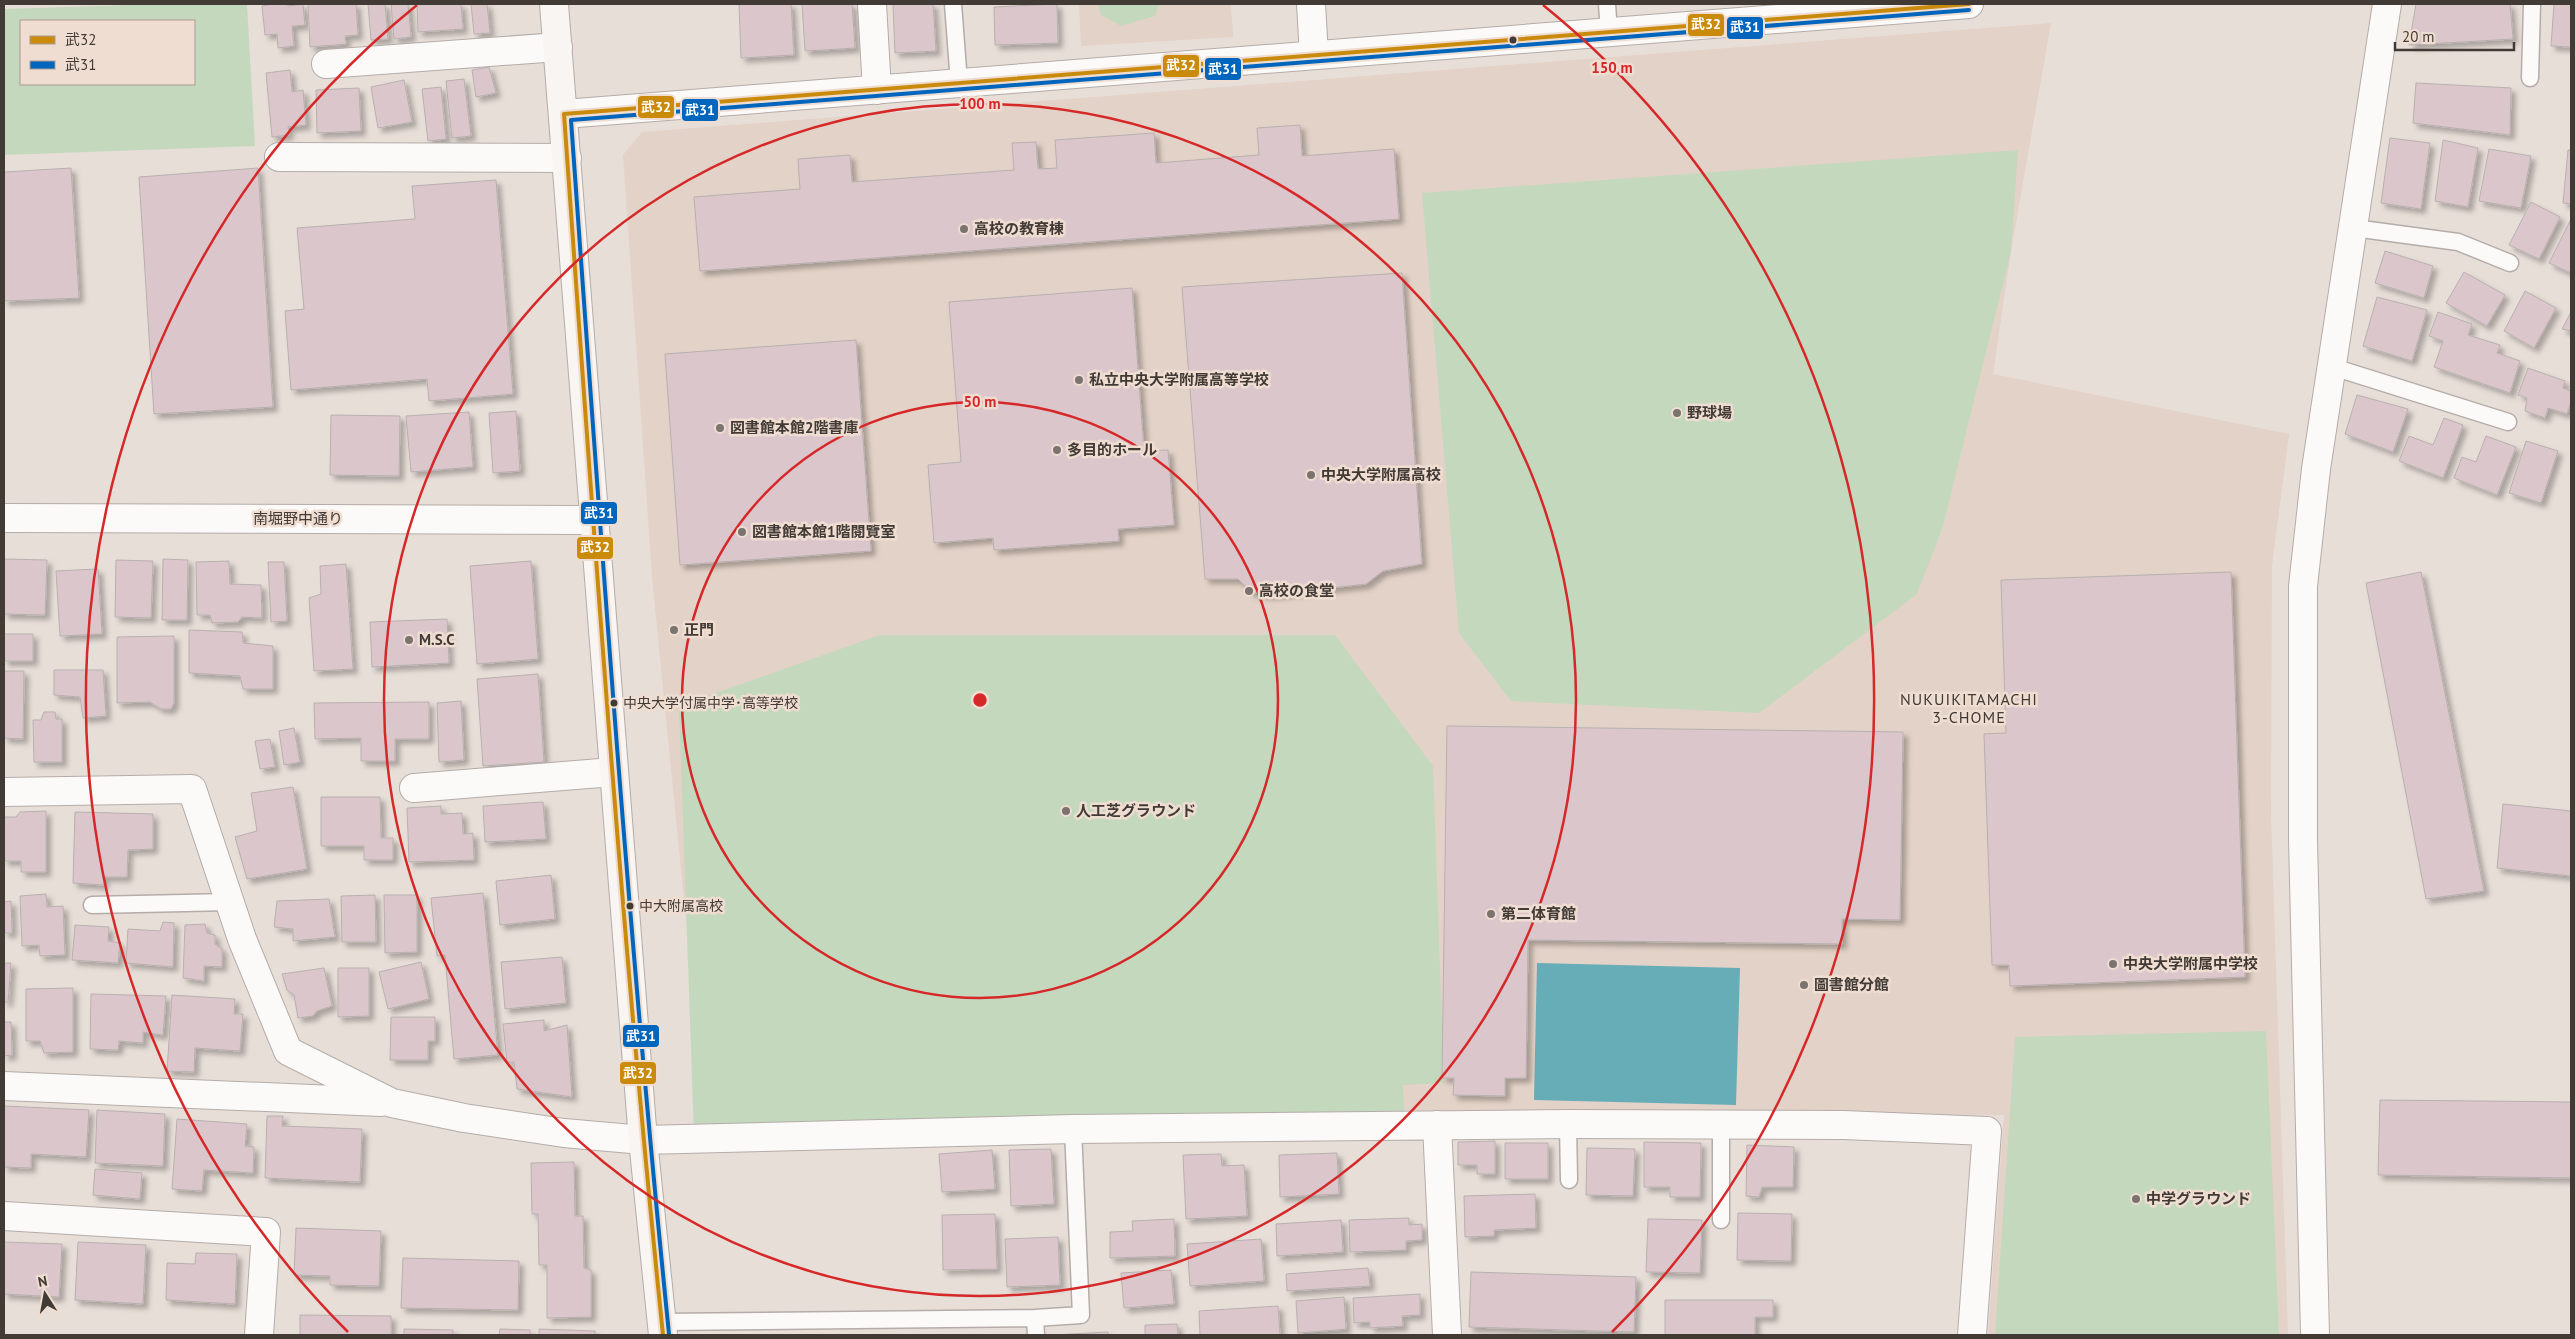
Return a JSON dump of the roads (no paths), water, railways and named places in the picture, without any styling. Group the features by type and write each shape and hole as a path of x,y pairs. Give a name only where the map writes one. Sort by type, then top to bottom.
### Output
{"main road":[{"path":"554,4 643,1140 663,1328"}],"street":[{"path":"872,4 877,90"},
{"path":"1310,4 1314,56"},
{"path":"564,114 1609,32 1796,10 1969,4"},
{"path":"2315,1335 2303,840 2303,586 2316,469 2387,4"},
{"path":"326,64 558,47"},
{"path":"279,157 567,158"},
{"name":"南堀野中通り","path":"4,518 593,520"},
{"path":"414,788 614,772"},
{"path":"4,792 192,789 242,939 288,1052 392,1103"},
{"path":"4,1086 392,1103 473,1119 564,1133 643,1140 1073,1129 1568,1124 1843,1125 1987,1131 1972,1335"},
{"path":"1437,1125 1447,1335"},
{"path":"4,1216 266,1232 259,1335"}],"lane":[{"path":"953,4 959,83"},
{"path":"1607,4 1609,32"},
{"path":"2530,78 2532,4"},
{"path":"2354,228 2458,242 2510,264"},
{"path":"2333,367 2508,422"},
{"path":"92,905 230,902"},
{"path":"1568,1124 1569,1180"},
{"path":"1721,1125 1721,1220"},
{"path":"663,1328 1035,1318 1081,1315 1073,1129"},
{"path":"1035,1318 1036,1335"}],"water":[{"path":"1537,963 1740,968 1736,1105 1534,1100"}],"place":[{"name":"高校の教育棟","path":"964,229"},
{"name":"私立中央大学附属高等学校","path":"1079,380"},
{"name":"野球場","path":"1677,413"},
{"name":"図書館本館2階書庫","path":"720,428"},
{"name":"多目的ホール","path":"1057,450"},
{"name":"中央大学附属高校","path":"1311,475"},
{"name":"図書館本館1階閱覽室","path":"742,532"},
{"name":"高校の食堂","path":"1249,591"},
{"name":"正門","path":"674,630"},
{"name":"M.S.C","path":"409,640"},
{"name":"中央大学付属中学･高等学校","path":"614,703"},
{"name":"人工芝グラウンド","path":"1066,811"},
{"name":"中大附属高校","path":"630,906"},
{"name":"第二体育館","path":"1491,914"},
{"name":"中央大学附属中学校","path":"2113,964"},
{"name":"圖書館分館","path":"1804,985"},
{"name":"中学グラウンド","path":"2136,1199"}],"district":[{"name":"NUKUIKITAMACHI 3-CHOME","path":"1969,708"}]}
